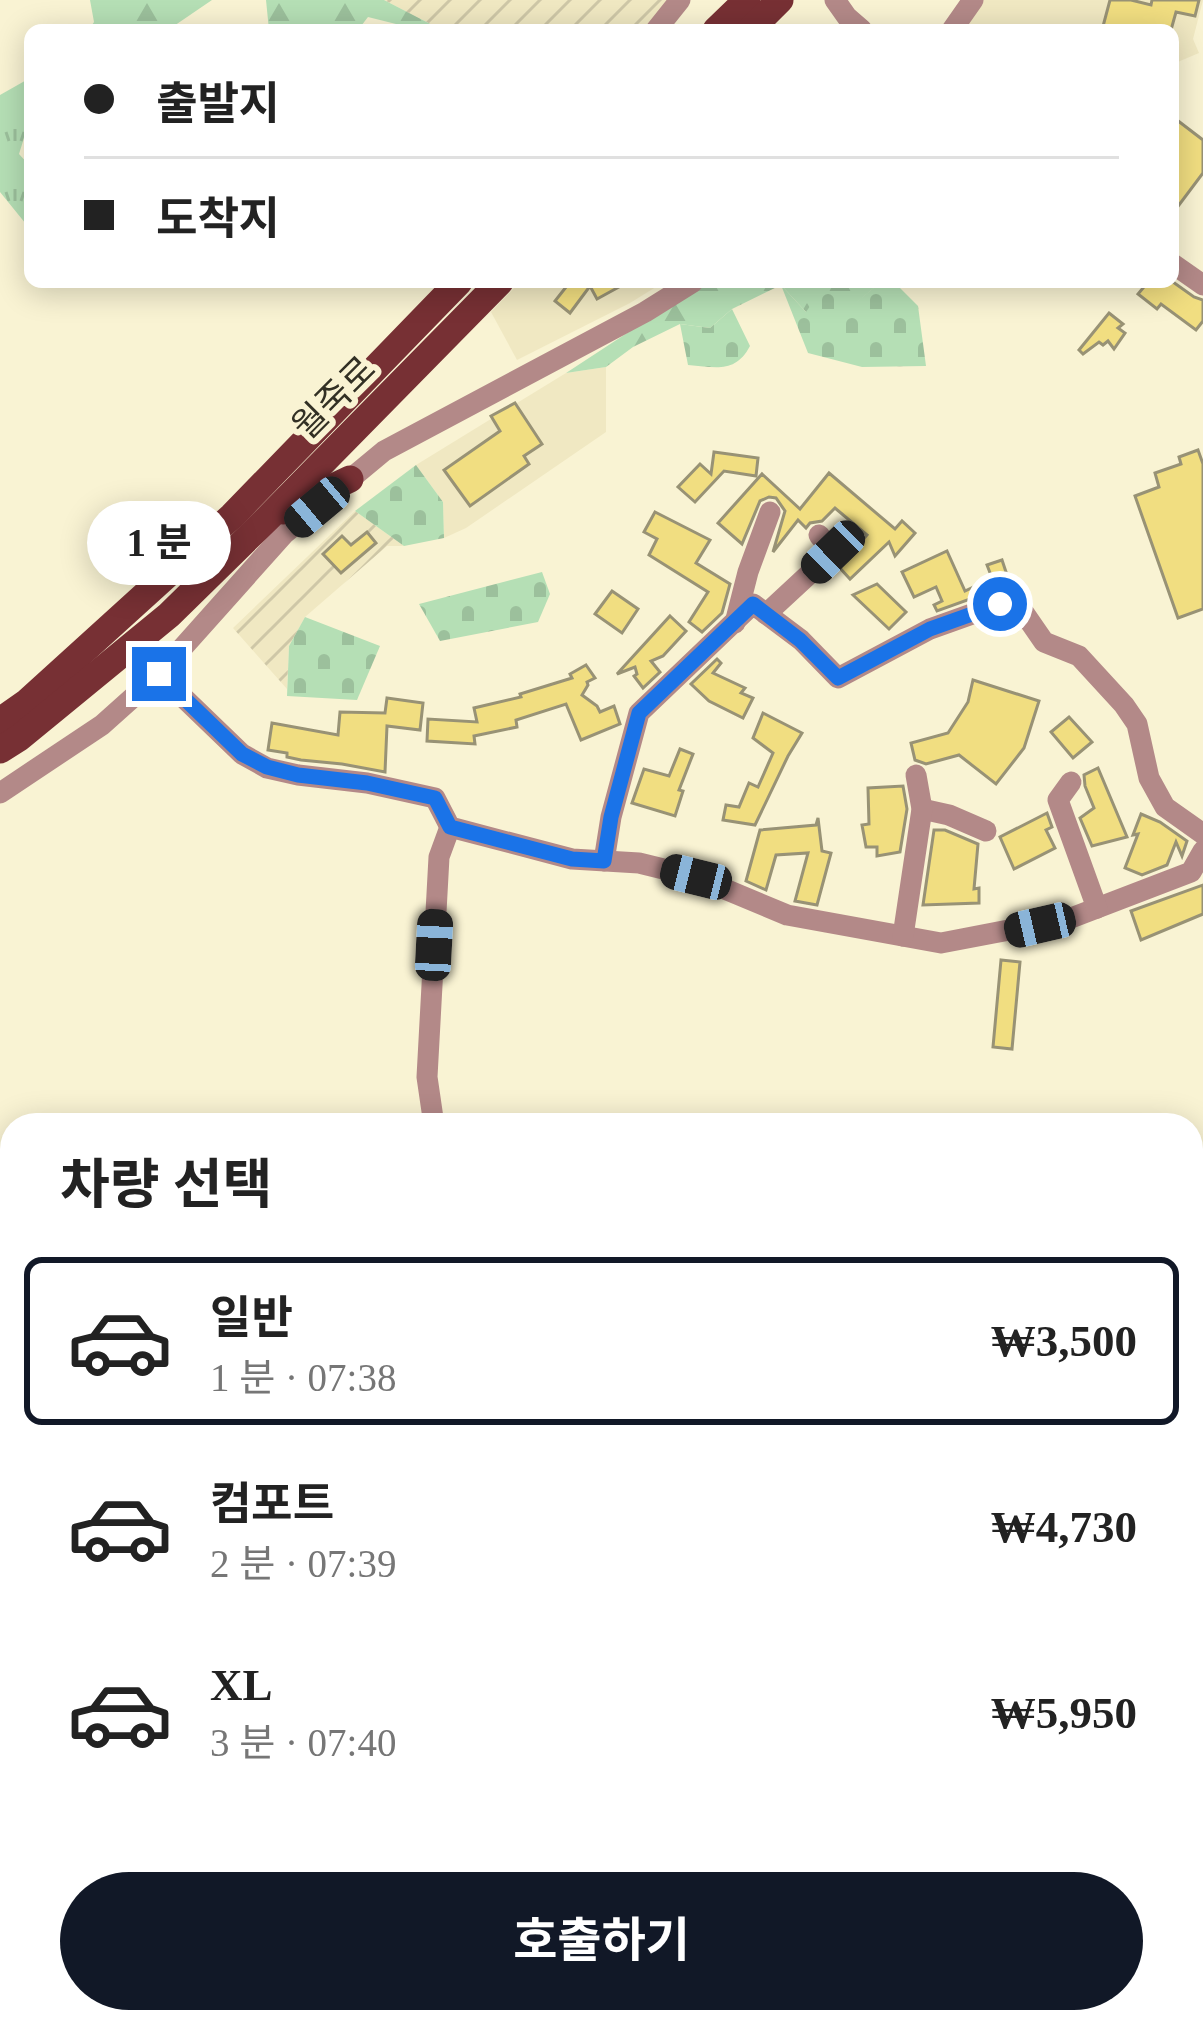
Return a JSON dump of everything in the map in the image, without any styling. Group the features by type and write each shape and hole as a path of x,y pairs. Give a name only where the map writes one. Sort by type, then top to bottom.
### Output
{"main road":[{"path":"722,24 747,0"},
{"path":"756,24 780,0"},
{"name":"월죽로","path":"0,719 27,703 232,516 453,288"},
{"name":"월죽로","path":"0,750 169,615 494,288"},
{"path":"268,518 350,479"}],"street":[{"path":"661,24 680,0"},
{"path":"835,0 855,24"},
{"path":"0,793 102,725 159,674 284,534 384,451 683,288"},
{"path":"735,624 770,512"},
{"path":"766,614 833,552 819,535"},
{"path":"604,861 639,713 753,604 800,640 838,678 930,629 982,610 1000,604 1024,613 1044,642 1078,656 1124,705 1137,724 1149,778 1165,807 1203,834"},
{"path":"159,674 242,754 267,767 435,798 450,827 439,857 427,1077 432,1113"},
{"path":"903,936 922,808 916,775"},
{"path":"1070,782 1058,800 1097,908"},
{"path":"922,808 986,831"},
{"path":"450,827 572,859 639,863 696,877 787,915 941,943 1071,918 1191,872 1203,851"}],"shaded area":[{"path":"384,0 673,0 652,24 430,24"},
{"path":"974,0 1203,0 1193,39 1199,53 1179,61 1179,24 959,24"},
{"path":"514,288 654,288 517,360 491,312"},
{"path":"606,367 606,432 466,528 444,538 443,502 416,465 566,373"},
{"path":"355,511 404,546 387,546 305,617 289,646 287,689 233,628"}],"green space":[{"path":"90,0 212,0 177,24 94,22"},
{"path":"266,0 384,0 430,24 396,24 368,17 363,24 268,24"},
{"path":"24,81 24,138 19,154 24,159 24,222 0,192 0,95"},
{"path":"696,288 775,288 732,309 710,328 680,324 633,347 606,367 566,373"},
{"path":"782,288 806,312 822,288 850,307 874,288 900,288 918,306 926,366 862,367 808,353"},
{"path":"784,288 874,288 850,308 806,312"},
{"path":"732,309 750,346 744,355 724,367 688,365 680,324 710,328"},
{"path":"416,465 443,502 444,538 404,546 355,511"},
{"path":"542,572 550,594 538,622 440,641 419,604"},
{"path":"305,617 380,646 357,700 287,696 289,646"}],"building":[{"path":"1110,0 1151,5 1152,0 1199,0 1195,16 1176,12 1173,24 1104,24"},
{"path":"1179,122 1203,140 1203,173 1179,205"},
{"path":"1179,286 1203,300 1203,321 1196,330 1161,304 1157,309 1138,294 1143,288"},
{"path":"565,288 589,288 570,313 555,301"},
{"path":"591,288 617,288 597,299"},
{"path":"1109,313 1123,324 1118,328 1125,333 1114,349 1108,341 1099,342 1083,354 1079,350"},
{"path":"515,403 542,444 524,456 529,464 470,506 444,470 500,431 491,416"},
{"path":"1198,450 1203,464 1203,609 1178,618 1135,496 1159,487 1155,473 1181,464 1179,457"},
{"path":"714,452 758,458 756,476 724,471 695,502 678,487 700,464 711,474"},
{"path":"829,473 895,529 902,521 915,533 895,556 889,542 850,579 839,567 867,535 835,508 806,528 798,520 773,552 785,511 776,498 760,501 742,544 718,523 762,474 800,509"},
{"path":"655,512 710,540 696,563 730,584 722,613 702,632 689,622 708,592 649,555 657,539 644,532"},
{"path":"367,532 376,543 341,573 323,554 342,536 351,545"},
{"path":"947,551 965,591 992,578 987,565 1002,560 1012,590 995,590 937,611 934,605 942,601 936,587 914,597 902,572"},
{"path":"877,584 906,612 889,629 853,595"},
{"path":"612,591 638,609 622,633 595,614"},
{"path":"670,616 686,631 663,656 651,661 660,672 643,688 634,676 635,667 617,674"},
{"path":"717,659 721,663 713,673 745,688 741,693 753,698 743,718 709,701 691,684"},
{"path":"586,665 595,678 587,682 582,695 600,712 614,706 620,724 581,740 566,704 516,720 517,727 474,736 475,744 427,741 428,719 477,722 474,708 572,678 570,674"},
{"path":"973,680 1039,701 1024,748 996,784 959,755 926,764 915,760 911,743 948,733 968,702"},
{"path":"387,698 423,703 420,730 387,726 385,772 301,760 268,750 272,723 338,735 340,712 385,713"},
{"path":"763,713 802,733 755,825 723,820 726,805 739,807 749,783 758,787 773,753 753,738"},
{"path":"1069,717 1092,742 1073,758 1051,732"},
{"path":"680,749 693,754 675,816 632,803 644,769 669,776"},
{"path":"1098,768 1127,837 1092,846 1080,818 1094,808 1084,775"},
{"path":"903,786 907,809 900,852 877,856 877,847 866,847 862,825 869,824 868,788"},
{"path":"1047,813 1052,827 1046,830 1055,848 1014,869 1000,837"},
{"path":"1141,814 1187,841 1182,856 1176,842 1167,865 1142,875 1125,868"},
{"path":"818,818 822,851 831,853 817,905 795,901 808,853 776,855 766,890 746,881 760,830 816,825"},
{"path":"934,830 978,844 974,889 979,888 979,903 923,905"},
{"path":"1203,885 1203,914 1141,940 1131,911"},
{"path":"1001,960 1020,962 1012,1049 993,1047"}],"route":[{"path":"159,674 242,754 267,767 435,798 450,827 572,859 604,861 639,713 753,604 800,640 838,678 930,629 1000,604"}]}
